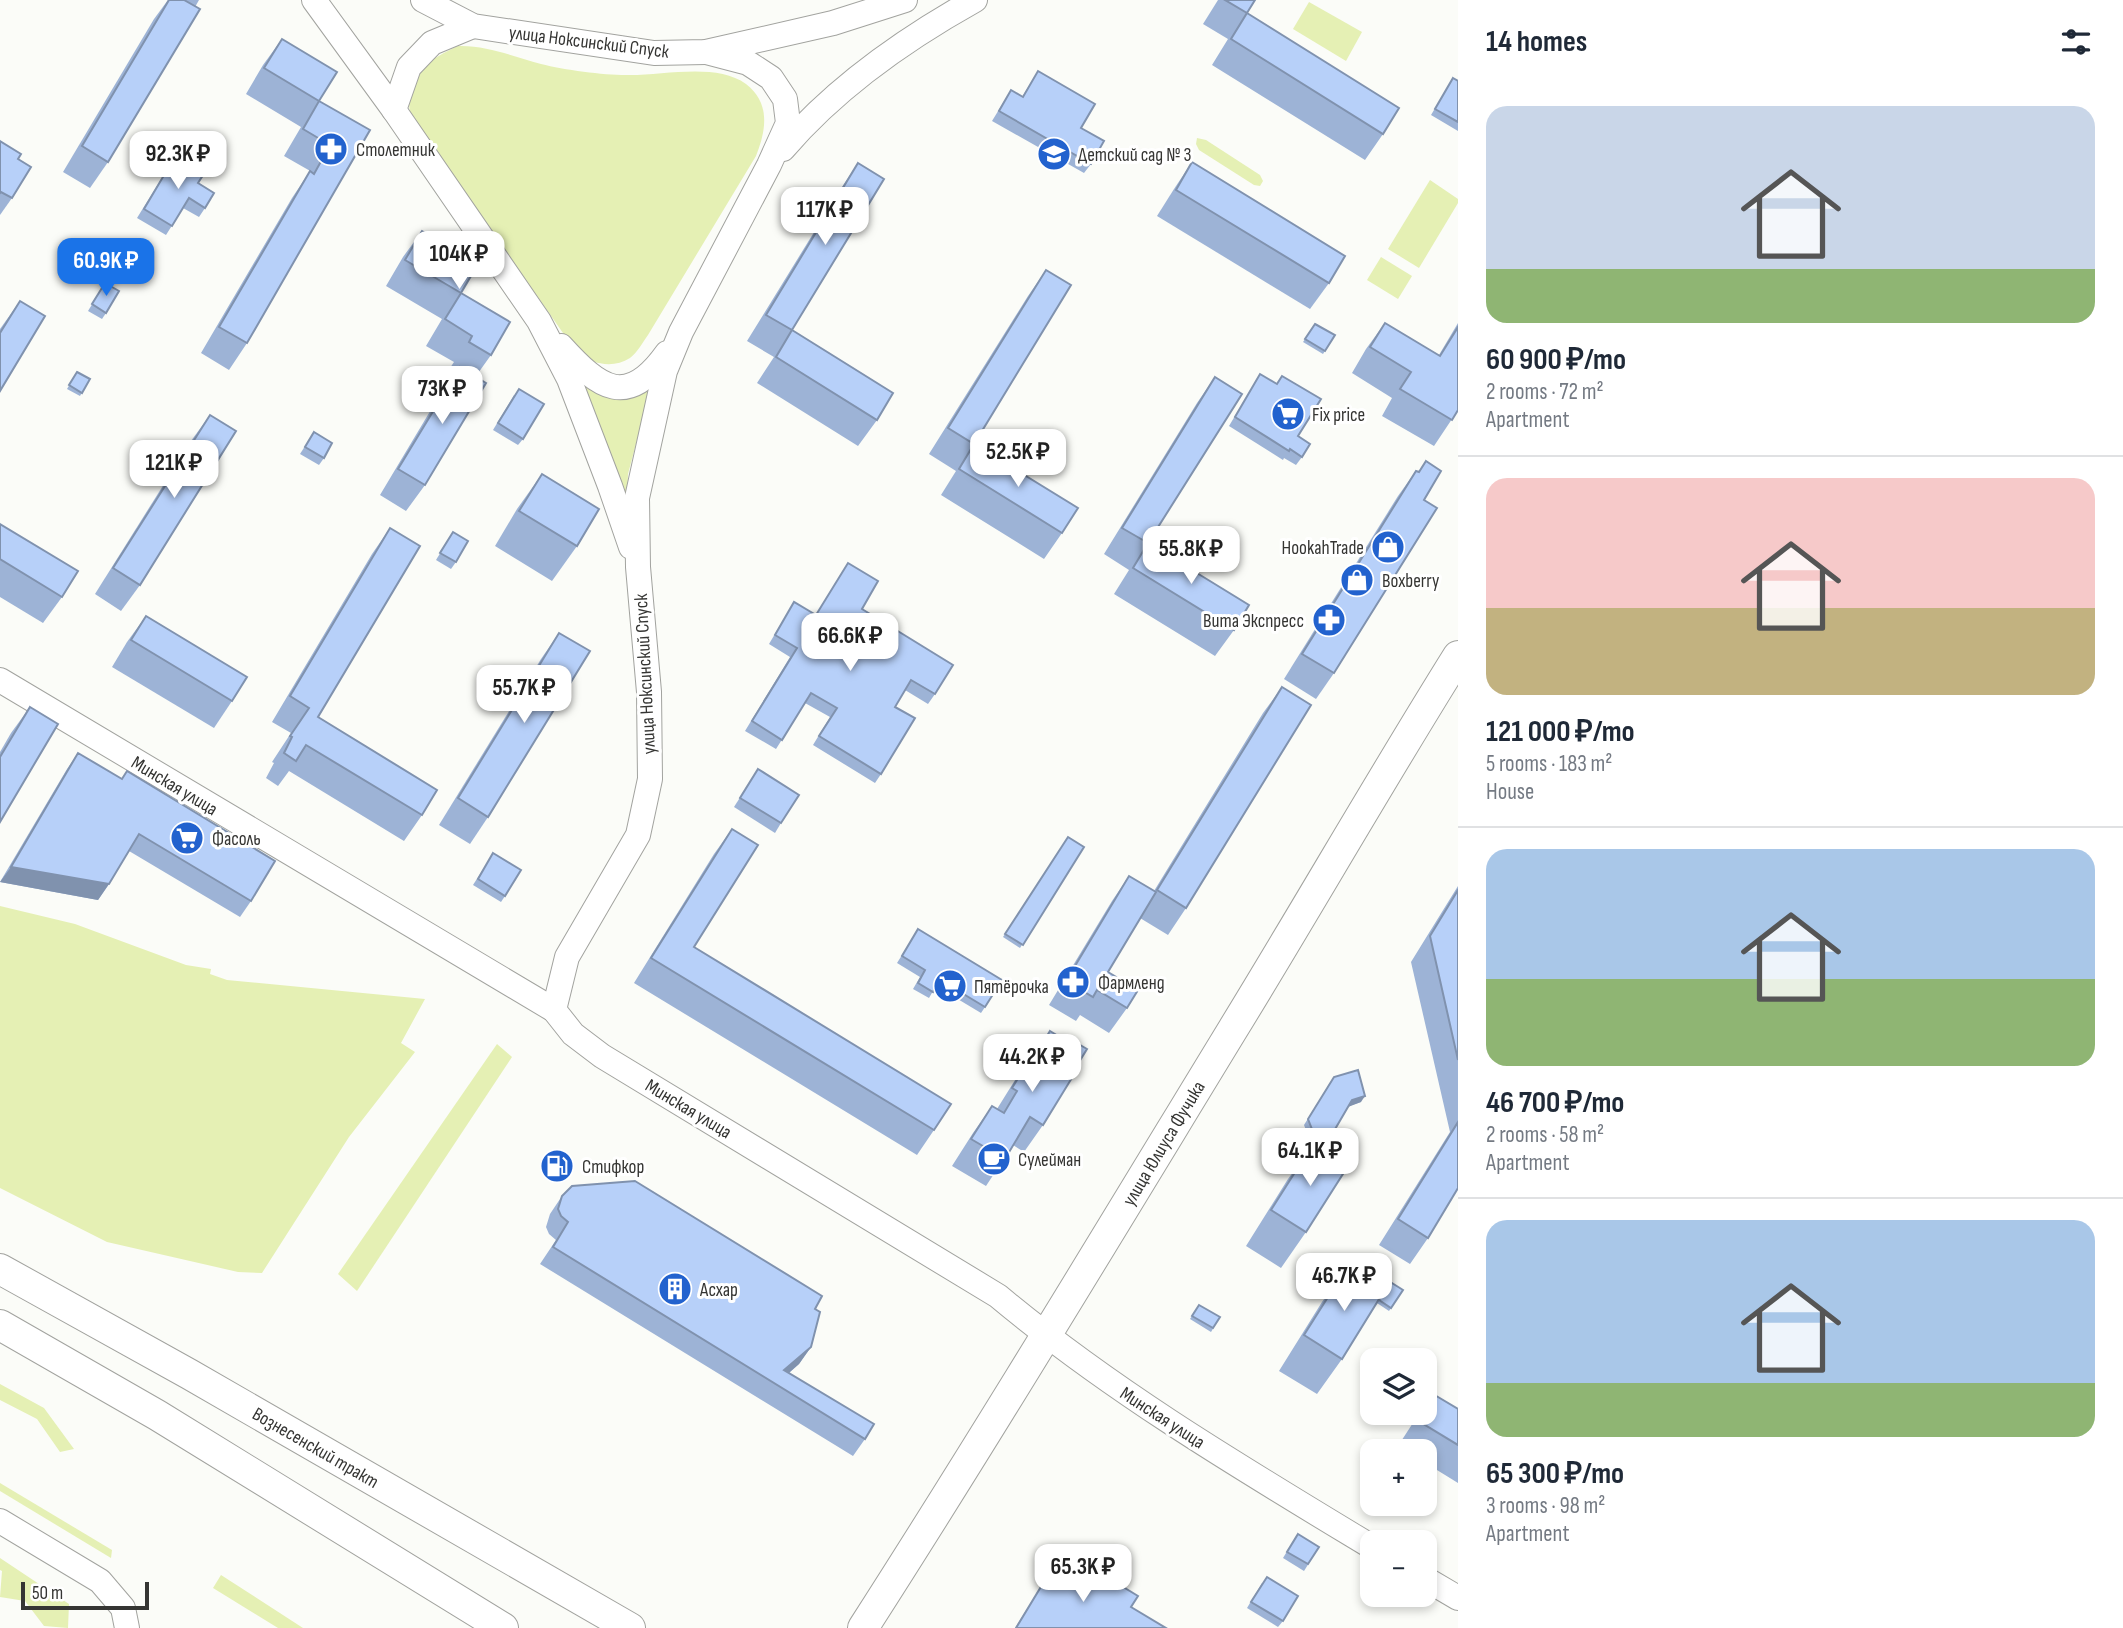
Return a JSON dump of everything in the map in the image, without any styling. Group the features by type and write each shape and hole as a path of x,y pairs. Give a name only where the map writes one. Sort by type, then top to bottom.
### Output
{"main road":[{"name":"улица Юлиуса Фучика","path":"863,1628 1046,1336 1392,760 1458,656"},
{"name":"Вознесенский тракт","path":"0,1269 189,1374 630,1628"},
{"path":"0,1325 158,1415 503,1628"}],"street":[{"name":"улица Ноксинский Спуск","path":"313,0 394,110 539,321 569,379 638,568"},
{"name":"улица Ноксинский Спуск","path":"424,0 473,26 654,53 706,52 833,23 905,0"},
{"name":"улица Ноксинский Спуск","path":"769,165 804,124 880,60 975,0"},
{"path":"394,110 409,67 432,43 473,26"},
{"name":"улица Ноксинский Спуск","path":"554,1010 567,957 638,835 649,779 649,692 638,568 637,498 665,371 681,332 769,165 788,123 785,99 771,78 748,63 706,52"},
{"name":"улица Ноксинский Спуск","path":"539,321 583,370 599,382 614,387 635,385 654,370 681,332"},
{"name":"Минская улица","path":"0,680 554,1010 573,1034 602,1056 998,1296 1046,1336 1142,1403 1360,1539"},
{"path":"0,1521 100,1581 123,1608 127,1628"},
{"path":"1437,1586 1458,1598"}],"green space":[{"path":"1309,2 1362,32 1346,61 1293,29"},
{"path":"458,46 490,49 550,66 595,73 720,73 746,84 760,100 764,127 756,156 648,335 630,358 603,364 577,353 411,116 410,91 419,72 436,57"},
{"path":"1197,138 1206,140 1260,175 1263,181 1260,186 1254,185 1199,150"},
{"path":"1430,180 1458,199 1458,203 1419,268 1388,249"},
{"path":"1381,257 1412,276 1398,299 1367,280"},
{"path":"570,368 652,383 628,474 627,502"},
{"path":"0,906 75,924 186,965 211,969 210,974 227,980 425,999 401,1043 415,1052 349,1137 262,1273 238,1272 107,1242 0,1188"},
{"path":"497,1044 512,1057 357,1291 338,1274"},
{"path":"0,1384 44,1408 74,1449 60,1452 37,1419 0,1400"},
{"path":"0,1483 112,1550 111,1558 0,1491"},
{"path":"0,1558 69,1604 68,1628 44,1626 25,1601 0,1597"},
{"path":"221,1575 303,1628 278,1628 213,1588"}],"building":[{"path":"169,0 184,0 200,9 108,162 82,146"},
{"path":"1225,0 1255,0 1247,13"},
{"path":"1247,13 1399,108 1383,134 1231,39"},
{"path":"282,39 337,72 319,101 264,68"},
{"path":"1038,71 1095,104 1081,128 1104,141 1091,164 999,111 1011,90 1023,97"},
{"path":"1453,78 1458,81 1458,122 1435,109"},
{"path":"319,101 370,130 247,343 219,327 310,171 314,174 330,145 303,129"},
{"path":"0,141 21,154 18,159 31,167 12,198 0,193"},
{"path":"176,155 205,172 198,183 214,193 205,208 189,198 172,226 144,209"},
{"path":"1192,162 1345,256 1329,283 1176,190"},
{"path":"858,163 884,179 792,330 766,315"},
{"path":"422,231 478,264 461,293 405,260"},
{"path":"1046,270 1071,285 974,444 948,428"},
{"path":"105,283 119,291 106,313 92,304"},
{"path":"461,293 510,322 491,355 469,342 472,336 445,319"},
{"path":"20,301 45,316 0,391 0,333"},
{"path":"1385,323 1440,356 1458,327 1458,410 1452,420 1400,389 1411,372 1370,347"},
{"path":"1315,324 1335,335 1325,351 1305,339"},
{"path":"792,330 893,393 877,420 776,357"},
{"path":"460,367 486,383 425,485 398,469"},
{"path":"77,372 90,379 82,393 69,385"},
{"path":"1260,374 1277,384 1282,376 1321,399 1298,436 1310,444 1302,457 1235,417"},
{"path":"1215,377 1242,394 1148,543 1122,528"},
{"path":"519,389 544,404 523,439 498,423"},
{"path":"210,415 236,431 140,585 113,568"},
{"path":"314,432 332,443 324,458 305,447"},
{"path":"974,444 1078,508 1062,533 959,469"},
{"path":"1426,461 1441,471 1424,500 1437,508 1334,673 1302,654 1416,471 1419,472"},
{"path":"542,474 599,509 577,546 519,511"},
{"path":"0,524 78,571 62,597 0,559"},
{"path":"390,528 420,546 318,717 437,790 422,815 306,745 296,761 284,753 292,737 290,736 309,708 290,696"},
{"path":"453,532 468,541 456,562 440,553"},
{"path":"1148,543 1249,605 1234,630 1133,568"},
{"path":"848,563 878,581 862,609 953,665 935,694 911,680 895,707 915,718 881,774 819,736 837,708 811,693 782,740 752,721 797,648 775,635 794,602 816,615"},
{"path":"146,616 247,677 232,701 131,640"},
{"path":"559,633 590,651 488,817 458,798"},
{"path":"1282,687 1311,705 1186,908 1157,890"},
{"path":"30,707 58,724 0,822 0,757"},
{"path":"78,753 122,779 127,771 275,861 251,901 139,834 109,884 11,867"},
{"path":"758,769 799,795 781,823 740,798"},
{"path":"732,829 758,845 694,947 951,1104 934,1130 651,958"},
{"path":"1068,837 1084,847 1023,945 1005,934"},
{"path":"493,853 521,870 505,896 478,879"},
{"path":"1129,876 1156,892 1108,972 1138,990 1127,1008 1097,990 1093,997 1066,981"},
{"path":"1458,890 1458,1060 1430,936"},
{"path":"918,929 1002,980 985,1007 940,980 933,992 918,983 925,970 902,956"},
{"path":"1050,1031 1073,1045 1075,1042 1087,1049 1043,1125 1030,1117 1005,1159 971,1139 992,1106 1004,1113 1017,1091 1012,1088"},
{"path":"1358,1070 1365,1096 1352,1100 1334,1131 1356,1144 1345,1163 1319,1147 1308,1119 1334,1077"},
{"path":"1458,1122 1458,1188 1428,1238 1398,1219"},
{"path":"1313,1144 1348,1166 1306,1232 1271,1210"},
{"name":"Асхар","path":"635,1181 822,1296 815,1309 820,1312 811,1347 784,1370 874,1424 865,1439 553,1247 568,1222 558,1209 562,1196 572,1186"},
{"path":"1347,1267 1384,1291 1342,1359 1304,1335"},
{"path":"1384,1278 1403,1290 1391,1308 1379,1300 1384,1291 1379,1287"},
{"path":"1199,1305 1220,1317 1213,1328 1192,1316"},
{"path":"1437,1396 1458,1409 1458,1445 1425,1425 1437,1425"},
{"path":"1298,1534 1319,1547 1308,1564 1287,1552"},
{"path":"1056,1562 1093,1585 1100,1573 1138,1596 1131,1607 1166,1628 1016,1628"},
{"path":"1267,1577 1298,1596 1283,1621 1251,1602"}],"place":[{"name":"Столетник","path":"331,149"},
{"name":"Детский сад № 3","path":"1054,154"},
{"name":"Fix price","path":"1288,414"},
{"name":"HookahTrade","path":"1388,547"},
{"name":"Boxberry","path":"1357,580"},
{"name":"Вита Экспресс","path":"1329,620"},
{"name":"Фасоль","path":"187,838"},
{"name":"Фармленд","path":"1073,982"},
{"name":"Пятёрочка","path":"950,986"},
{"name":"Сулейман","path":"994,1159"},
{"name":"Стифкор","path":"557,1166"},
{"name":"Асхар","path":"675,1289"}]}
